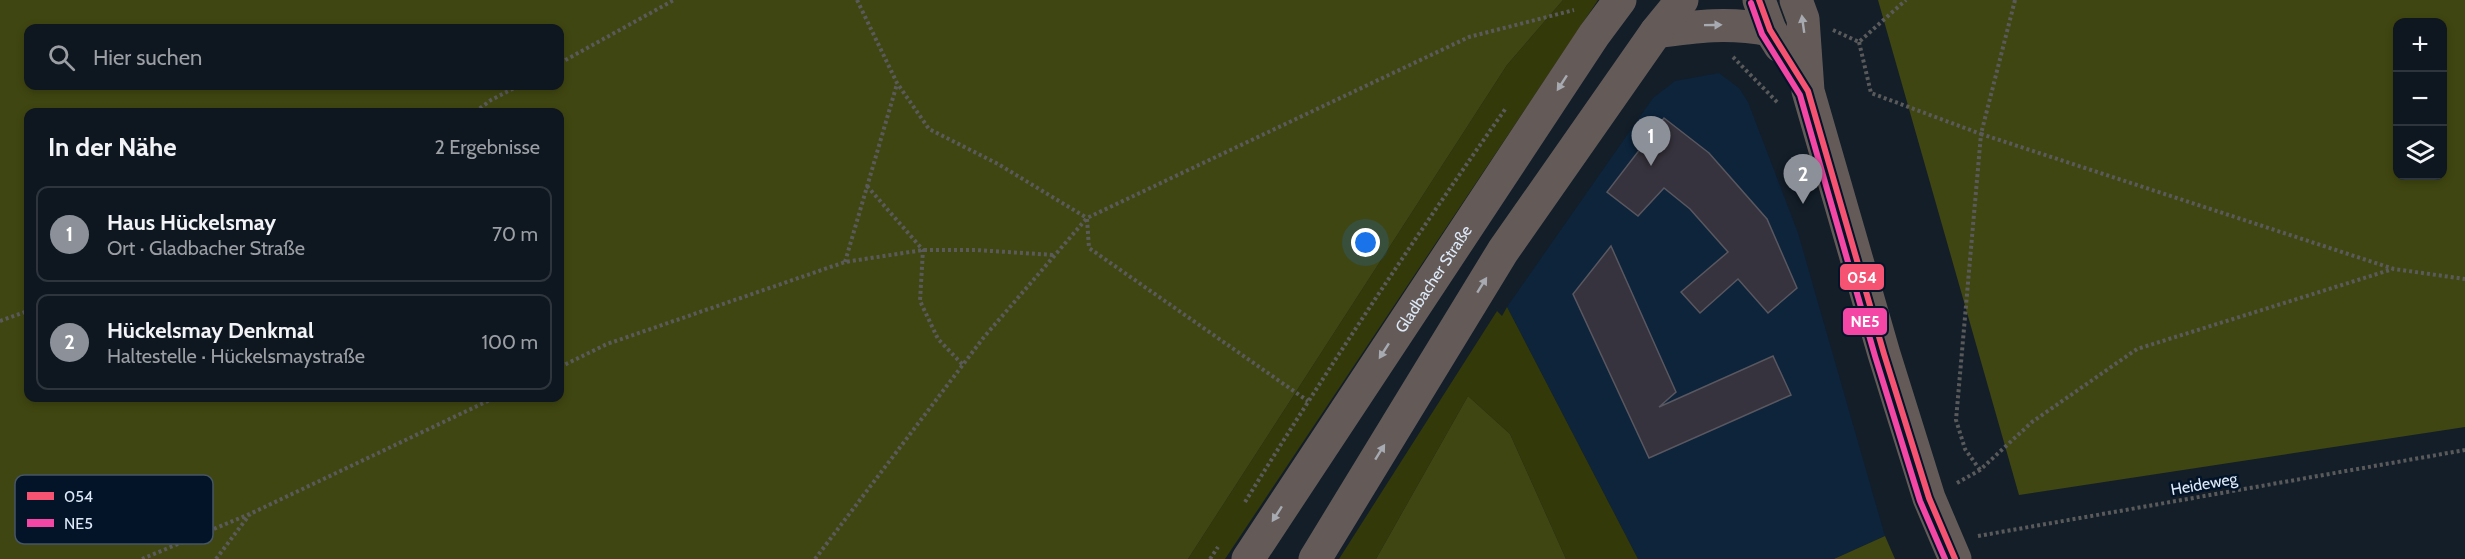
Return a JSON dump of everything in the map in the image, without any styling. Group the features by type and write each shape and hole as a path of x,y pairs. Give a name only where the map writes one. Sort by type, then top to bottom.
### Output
{"main road":[{"name":"Gladbacher Straße","path":"1248,559 1587,45 1620,0"},
{"path":"1315,559 1503,251 1656,32 1682,0"},
{"path":"1759,0 1770,30 1808,92"},
{"path":"1796,0 1803,19 1808,92 1884,354 1929,498 1951,550"},
{"path":"1656,32 1700,26 1742,24 1770,30"}],"path":[{"path":"564,61 674,0"},
{"path":"857,0 897,83 929,129 998,164 1088,218"},
{"path":"1859,42 1906,0"},
{"path":"1980,470 1965,449 1956,420 1982,135 2015,0"},
{"path":"815,559 963,364 1088,218 1469,37 1574,10 1568,20"},
{"path":"1829,28 1859,42"},
{"path":"1859,42 1871,93 1982,135 2394,269 2465,279"},
{"path":"845,262 897,83"},
{"path":"480,108 510,90"},
{"path":"1241,510 1308,401 1437,206 1512,98"},
{"path":"867,186 923,250 920,301 938,339 963,364"},
{"path":"1088,218 1089,248 1308,401"},
{"path":"564,365 607,344 845,262 923,250 976,250 1055,255"},
{"path":"1929,498 1980,470 2032,422 2137,349 2394,269"},
{"path":"0,321 24,312"},
{"path":"213,529 486,402"},
{"name":"Heideweg","path":"1951,550 2465,450"},
{"path":"216,559 252,513"},
{"path":"1210,559 1222,539"},
{"path":"142,559 178,544"}],"shaded area":[{"path":"1719,73 1739,88 1748,102 1798,233 1885,536 1834,559 1638,559 1507,307 1653,98 1675,81"}],"green space":[{"path":"0,0 1563,0 1507,65 1188,559 0,559"},
{"path":"1563,0 1598,0 1225,559 1188,559 1507,65"},
{"path":"1878,0 2465,0 2465,427 2019,495"},
{"path":"1507,307 1638,559 1566,559 1510,434 1468,396 1376,559 1339,559 1497,311 1502,316"},
{"path":"1468,396 1510,434 1566,559 1376,559"},
{"path":"1885,536 1895,559 1834,559"}],"building":[{"path":"1664,118 1709,153 1767,219 1797,288 1768,313 1738,279 1700,313 1681,292 1728,252 1690,209 1664,188 1638,216 1607,192"},
{"path":"1611,246 1676,392 1659,407 1773,356 1791,395 1649,458 1573,294"}],"transit line":[{"name":"054","path":"1759,0 1770,30 1808,91 1884,354 1929,498 1955,559"},
{"name":"NE5","path":"1751,3 1762,34 1800,95 1875,356 1920,501 1945,559"}],"place":[{"name":"Haus Hückelsmay","path":"1651,166"},
{"name":"Hückelsmay Denkmal","path":"1803,204"}]}
